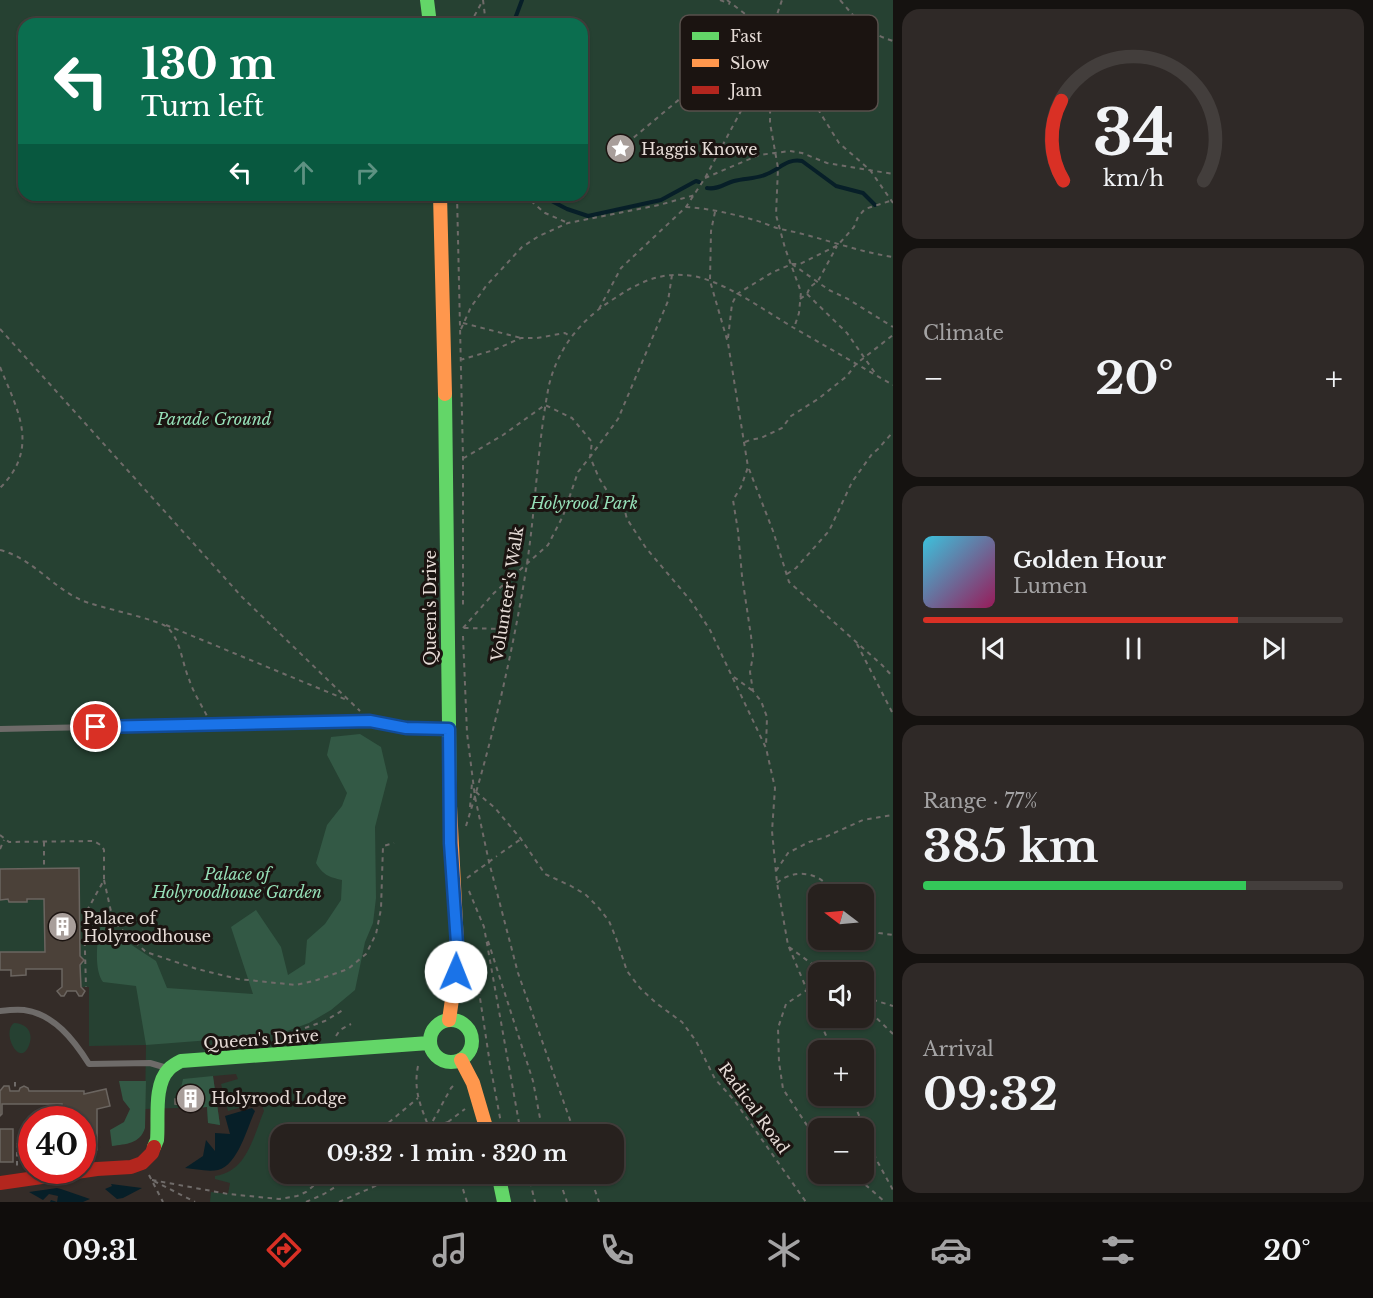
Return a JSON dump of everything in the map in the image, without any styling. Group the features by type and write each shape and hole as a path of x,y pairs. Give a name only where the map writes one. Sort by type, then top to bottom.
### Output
{"street":[{"path":"427,0 429,18"},
{"name":"Queen's Drive","path":"440,201 450,843 457,958 449,1020"},
{"path":"449,1020 461,1022 472,1035 472,1048 468,1055 453,1063 441,1060 434,1055 429,1043 434,1028 441,1022 449,1020"},
{"name":"Queen's Drive","path":"168,1069 181,1061 429,1043"},
{"path":"461,1060 473,1083 485,1124"},
{"path":"0,1183 98,1169 124,1168 143,1163 155,1146 161,1083 168,1069"},
{"path":"500,1184 504,1202"}],"lane":[{"path":"0,729 370,721 406,728 449,729"},
{"path":"0,1011 25,1010 45,1018 75,1041 89,1064 150,1063 168,1069"}],"path":[{"path":"473,18 483,0"},
{"path":"483,0 485,18"},
{"path":"720,0 733,5"},
{"path":"727,0 746,15"},
{"path":"778,15 783,0"},
{"path":"840,0 854,15"},
{"path":"878,36 893,41"},
{"path":"620,149 680,99"},
{"path":"599,309 621,268 686,207 695,195 741,111"},
{"path":"770,111 778,168 776,215 801,292 799,313 794,328"},
{"path":"800,299 818,281 838,245 854,227 858,217 865,209 892,201 870,170 839,143 819,111"},
{"path":"705,178 735,164 775,151 802,153 827,163 893,174"},
{"path":"459,333 471,307 486,286 522,247 539,236 568,224 660,205 695,195"},
{"path":"457,201 463,458 463,628 467,733 472,777 489,862 518,973 571,1124"},
{"path":"531,201 545,213 568,224"},
{"path":"686,207 737,215 838,245 893,257"},
{"path":"715,212 711,231 710,281 728,343 748,467 773,531 786,575 789,582 893,677"},
{"path":"728,343 732,304 737,294 773,272 792,264 800,264 838,245"},
{"path":"792,264 829,290 893,327"},
{"path":"463,628 494,593 548,545 563,516 578,471 618,419 668,301 672,275"},
{"name":"Volunteer's Walk","path":"470,813 504,686 526,564 545,405 554,367 570,337 599,309 644,281 672,275 695,276 737,294 893,385"},
{"path":"807,294 847,333 877,375"},
{"path":"463,323 521,338 537,338 565,333 570,337"},
{"path":"0,329 242,597 370,721"},
{"path":"744,443 782,428 791,416 819,399 847,376 856,364 893,335"},
{"path":"460,360 494,350 521,338"},
{"path":"0,367 23,425 23,438 18,462 0,488"},
{"path":"463,458 503,435 545,405 572,418 592,442 590,456 609,494 623,504 627,519 646,548 704,620 766,748 775,788 772,831 777,883 788,945 828,1040"},
{"path":"786,575 830,531 852,482 872,454 893,432"},
{"path":"748,467 733,500 751,636 753,656 750,672 753,692"},
{"path":"0,550 25,561 57,587 80,599 161,623 349,701"},
{"path":"161,623 174,636 189,681 212,724"},
{"path":"463,628 505,629"},
{"path":"856,642 893,714"},
{"path":"732,675 761,701 767,717 766,748"},
{"path":"464,831 470,813 472,777"},
{"name":"Radical Road","path":"476,792 495,808 521,839 545,874 585,894 598,907 609,921 627,972 656,1003 682,1022 696,1041 715,1078 740,1108 806,1202"},
{"path":"776,871 788,853 863,820 893,815"},
{"path":"0,835 9,842 98,843 104,850 104,880 112,916 129,938 146,952 197,969 238,979 296,985 348,969 366,954 376,933 381,909 383,846 394,843"},
{"path":"465,880 521,839"},
{"path":"0,849 4,840"},
{"path":"44,842 44,868"},
{"path":"777,883 785,876 807,873 825,884"},
{"path":"86,987 84,916 104,880"},
{"path":"467,903 467,890 484,927 533,1081 541,1124"},
{"path":"484,927 519,1124"},
{"path":"874,929 879,933 893,935"},
{"path":"471,937 501,1122"},
{"path":"788,945 810,962"},
{"path":"807,990 786,1004 778,1028 783,1089 808,1127"},
{"path":"874,1001 893,1006"},
{"path":"305,1038 304,1029 325,1021 343,1010"},
{"path":"874,1016 893,1034"},
{"path":"336,1036 340,1030 351,1024"},
{"path":"418,1066 415,1081 418,1098 428,1124"},
{"path":"15,1082 15,1091"},
{"path":"431,1124 451,1088"},
{"path":"387,1124 418,1098"},
{"path":"855,1106 876,1159 893,1190"},
{"path":"442,1124 465,1109"},
{"path":"17,1143 17,1166"},
{"path":"143,1163 163,1202"},
{"path":"152,1180 228,1194 279,1199 297,1196 316,1184"},
{"path":"152,1180 195,1202"},
{"path":"306,1202 340,1184"},
{"path":"339,1202 380,1184"},
{"path":"461,1184 467,1202"},
{"path":"530,1184 534,1202"},
{"path":"561,1184 567,1202"},
{"path":"593,1184 599,1202"},
{"path":"865,1184 885,1202"}],"green space":[{"name":"Holyrood Park","path":"0,0 893,0 893,1202 210,1202 211,1192 228,1194 230,1183 215,1179 215,1176 235,1168 242,1161 264,1111 262,1105 256,1103 228,1111 221,1084 238,1079 236,1074 213,1076 220,1125 208,1123 207,1107 145,1109 146,1045 89,1046 89,987 81,987 80,965 84,960 80,956 79,868 0,869"},
{"path":"360,734 381,747 388,777 375,827 376,898 373,923 365,942 355,990 331,1010 309,1023 287,1031 262,1036 146,1045 136,986 103,982 100,976 97,951 103,920 124,940 156,961 167,988 253,994 231,927 256,910 281,947 288,975 305,964 307,940 325,924 341,900 342,880 327,875 316,863 327,825 342,806 347,793 327,755 331,737"},
{"path":"8,899 9,902 44,899 45,952 0,952 0,900"},
{"path":"14,1023 24,1026 30,1034 30,1042 22,1053 14,1048 9,1034"},
{"path":"213,1076 220,1125 208,1123 207,1107 197,1108 199,1096 189,1095 186,1090 180,1092 183,1079"},
{"path":"119,1081 146,1081 145,1128 136,1140 112,1146 110,1130 124,1122 130,1109 123,1100"}],"water":[{"path":"252,1108 255,1111 241,1145 225,1167 210,1171 185,1168 203,1156 206,1140 215,1151 215,1133 230,1134 225,1116"},
{"path":"111,1184 142,1188 117,1199 105,1189 112,1186"},
{"path":"57,1188 90,1199 83,1202 57,1202 58,1196 49,1194 43,1200 29,1192"}],"building":[{"name":"Palace of Holyroodhouse","path":"79,868 80,956 84,960 80,965 81,987 85,991 82,996 79,996 76,991 67,991 64,996 61,996 57,991 62,987 62,969 26,969 26,975 11,976 11,970 0,970 0,952 45,952 44,899 27,899 27,902 0,900 0,869"},
{"path":"4,1086 9,1086 10,1091 19,1091 24,1086 29,1091 84,1091 84,1094 106,1089 110,1106 97,1109 97,1150 96,1106 2,1104 0,1116 0,1091"},
{"name":"Holyrood Lodge","path":"181,1090 186,1090 189,1095 200,1096 197,1108 184,1108 184,1105 175,1104 175,1099 180,1099"},
{"path":"0,1129 13,1129 13,1162 0,1162"}],"waterway":[{"path":"515,18 522,0"},
{"path":"707,188 759,177 788,162 797,160 802,161 836,186 863,193 875,205"},
{"path":"552,201 588,216 661,200 696,181 699,182"}],"traffic: fast":[{"path":"427,0 429,18"},
{"path":"445,394 450,806"},
{"path":"451,1020 459,1021 466,1026 471,1033 472,1041 471,1049 466,1056 459,1061 451,1062 443,1061 436,1056 431,1049 430,1041 431,1033 436,1026 443,1021 451,1020"},
{"path":"154,1147 157,1140 161,1084 169,1069 181,1061 429,1043"},
{"path":"500,1184 504,1202"}],"traffic: slow":[{"path":"440,201 445,394"},
{"path":"449,1020 456,972 457,944 450,806"},
{"path":"461,1060 473,1083 485,1124"}],"traffic: jam":[{"path":"0,1183 97,1169 131,1167 142,1163 152,1153 154,1147"}],"place":[{"name":"Haggis Knowe","path":"620,149"},
{"name":"Palace of Holyroodhouse","path":"62,927"},
{"name":"Holyrood Lodge","path":"190,1098"}],"route":[{"path":"96,727 370,721 406,728 449,729 450,843 457,944 456,972"}],"park label":[{"name":"Parade Ground","path":"214,419"},
{"name":"Palace of Holyroodhouse Garden","path":"237,883"}]}
